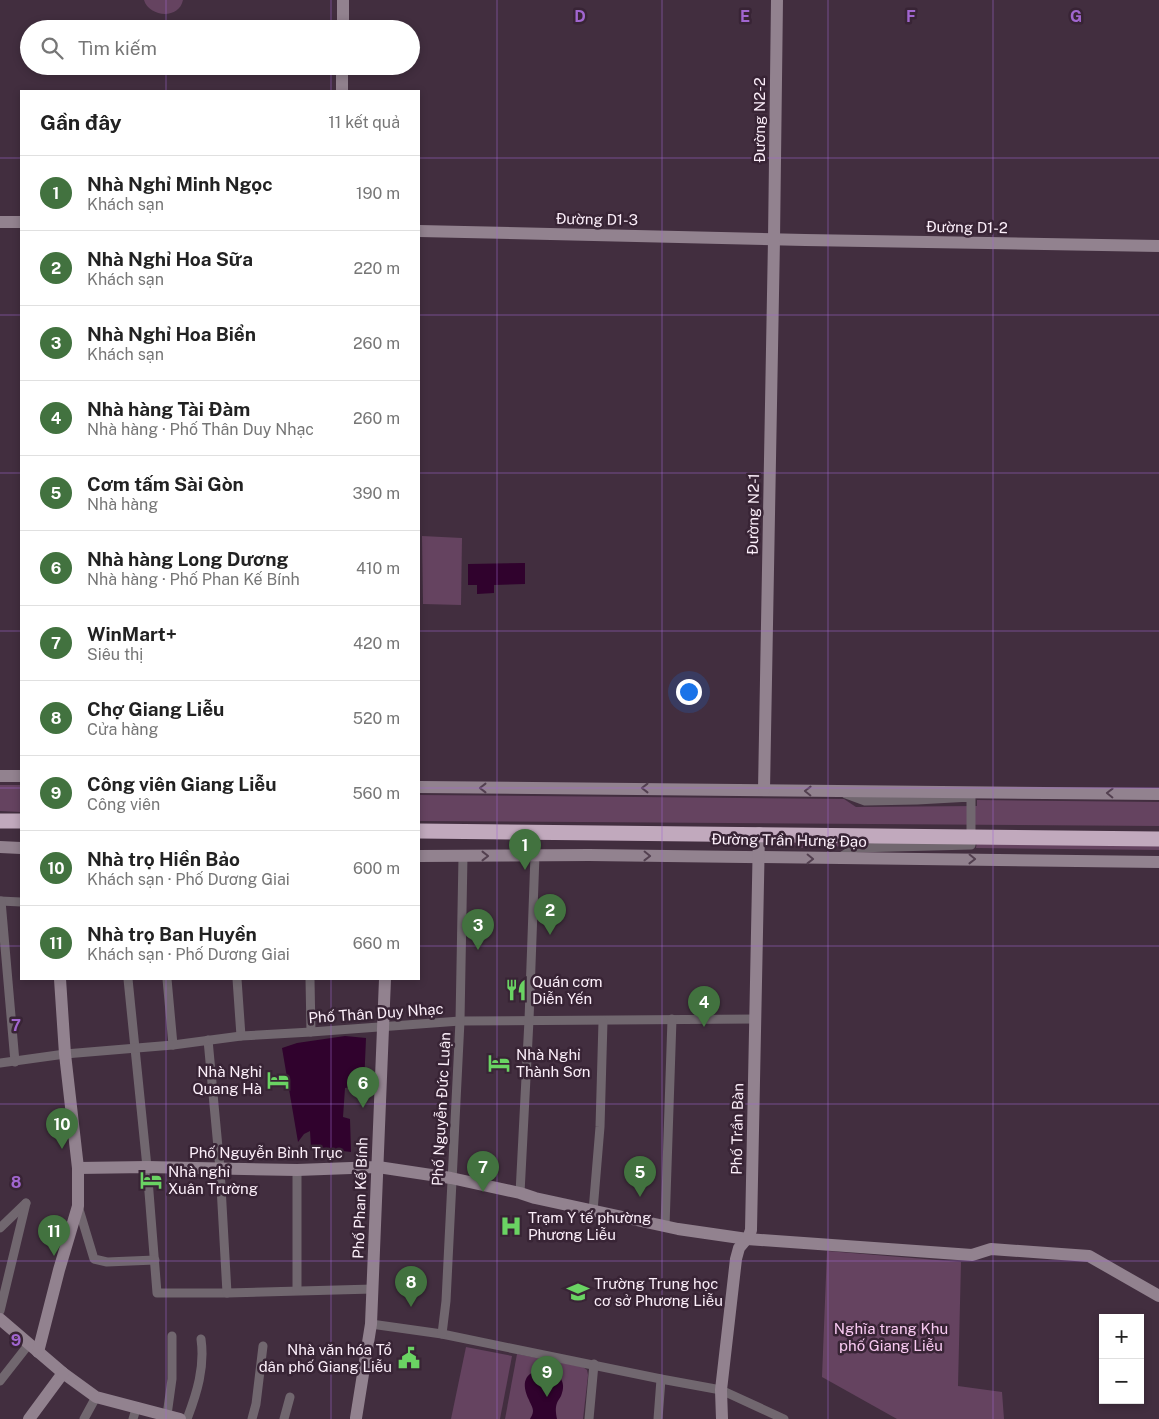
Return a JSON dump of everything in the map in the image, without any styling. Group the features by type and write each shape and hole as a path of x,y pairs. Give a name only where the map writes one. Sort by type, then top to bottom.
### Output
{"highway":[{"path":"0,821 20,821"},
{"name":"Đường Trần Hưng Đạo","path":"420,831 1159,839"}],"street":[{"path":"343,0 343,20"},
{"name":"Đường N2-2","path":"774,239 777,0"},
{"path":"342,75 342,90"},
{"path":"0,222 20,222"},
{"name":"Đường D1-3","path":"420,231 774,239"},
{"name":"Đường D1-2","path":"774,239 1159,246"},
{"name":"Đường N2-1","path":"764,790 774,239"},
{"path":"0,776 20,776"},
{"path":"420,788 1159,794"},
{"path":"836,859 856,848 971,845 971,797 865,801 839,791"},
{"name":"Phố Trần Bàn","path":"722,1419 721,1390 736,1259 739,1248 750,1233 752,1221 759,834"},
{"path":"0,847 20,848"},
{"path":"520,1193 535,855"},
{"name":"Đường Trần Hưng Đạo","path":"420,856 535,855 1159,862"},
{"name":"Phố Nguyễn Đức Luận","path":"442,1334 446,1301 460,1020 464,856"},
{"path":"15,1062 0,901 20,902"},
{"path":"0,1380 33,1348 78,1206 78,1168 65,1054 60,980"},
{"path":"128,980 147,1168 157,1293 372,1289"},
{"path":"167,980 173,1045"},
{"path":"236,980 241,1036"},
{"path":"310,980 311,1032"},
{"name":"Phố Phan Kế Bính","path":"353,1419 371,1324 386,980"},
{"path":"666,1226 672,1019"},
{"name":"Phố Thân Duy Nhạc","path":"0,1063 65,1054 173,1045 241,1036 460,1020 756,1019"},
{"path":"592,1211 600,1127 603,1021"},
{"path":"208,1040 220,1169 227,1292"},
{"name":"Phố Nguyễn Bỉnh Trục","path":"78,1168 297,1170 378,1167 451,1178 592,1211 666,1226 747,1239 972,1255 991,1249 1089,1256 1159,1296"},
{"path":"297,1170 297,1290"},
{"path":"0,1228 26,1203 0,1311"},
{"path":"78,1206 94,1258 107,1262 155,1260"},
{"path":"0,1320 63,1373 96,1397 134,1414 167,1415 180,1419"},
{"path":"371,1324 442,1334 594,1364 661,1380 721,1390 784,1419"},
{"path":"167,1415 172,1379 172,1336"},
{"path":"187,1419 201,1371 201,1339"},
{"path":"252,1419 256,1404 264,1346"},
{"path":"589,1419 594,1364"},
{"path":"29,1419 63,1373"},
{"path":"658,1419 661,1380"},
{"path":"84,1419 96,1397"},
{"path":"284,1419 290,1397"}],"green space":[{"path":"144,0 183,0 176,11 164,14 152,10"},
{"path":"422,536 462,538 461,605 423,604"},
{"path":"0,785 20,785 20,812 0,811"},
{"path":"420,795 844,799 856,807 977,806 977,800 1159,802 1159,826 420,821"},
{"path":"793,841 847,842 848,846 799,848 794,845"},
{"path":"977,841 1159,845 1159,850 976,848"},
{"name":"Nghĩa trang Khu phố Giang Liễu","path":"827,1251 961,1262 958,1386 1002,1392 1004,1419 897,1419 822,1377"},
{"path":"466,1347 512,1356 500,1419 451,1419"},
{"path":"517,1354 583,1367 587,1370 583,1419 505,1419"}],"shaded area":[{"path":"525,563 525,584 494,585 494,593 477,594 477,585 468,585 468,564"},
{"path":"345,1036 366,1038 364,1085 352,1082 351,1087 345,1088 343,1117 350,1119 351,1152 311,1147 310,1131 304,1134 298,1142 282,1048 297,1043"},
{"path":"542,1369 556,1374 562,1381 563,1390 556,1407 557,1419 530,1419 533,1410 525,1384 531,1373"}],"place":[{"name":"Nhà Nghỉ Minh Ngọc","path":"525,870"},
{"name":"Nhà Nghỉ Hoa Sữa","path":"550,935"},
{"name":"Nhà Nghỉ Hoa Biển","path":"478,950"},
{"name":"Quán cơm Diễn Yến","path":"516,990"},
{"name":"Nhà hàng Tài Đàm","path":"704,1027"},
{"name":"Nhà Nghỉ Thành Sơn","path":"499,1063"},
{"name":"Nhà Nghỉ Quang Hà","path":"278,1080"},
{"name":"Nhà hàng Long Dương","path":"363,1108"},
{"name":"Nhà trọ Hiền Bảo","path":"62,1149"},
{"name":"Nhà nghỉ Xuân Trường","path":"151,1180"},
{"name":"WinMart+","path":"483,1192"},
{"name":"Cơm tấm Sài Gòn","path":"640,1197"},
{"name":"Trạm Y tế phường Phương Liễu","path":"511,1226"},
{"name":"Nhà trọ Ban Huyền","path":"54,1256"},
{"name":"Trường Trung học cơ sở Phương Liễu","path":"578,1292"},
{"name":"Chợ Giang Liễu","path":"411,1307"},
{"name":"Nhà văn hóa Tổ dân phố Giang Liễu","path":"409,1358"},
{"name":"Công viên Giang Liễu","path":"547,1397"}]}
